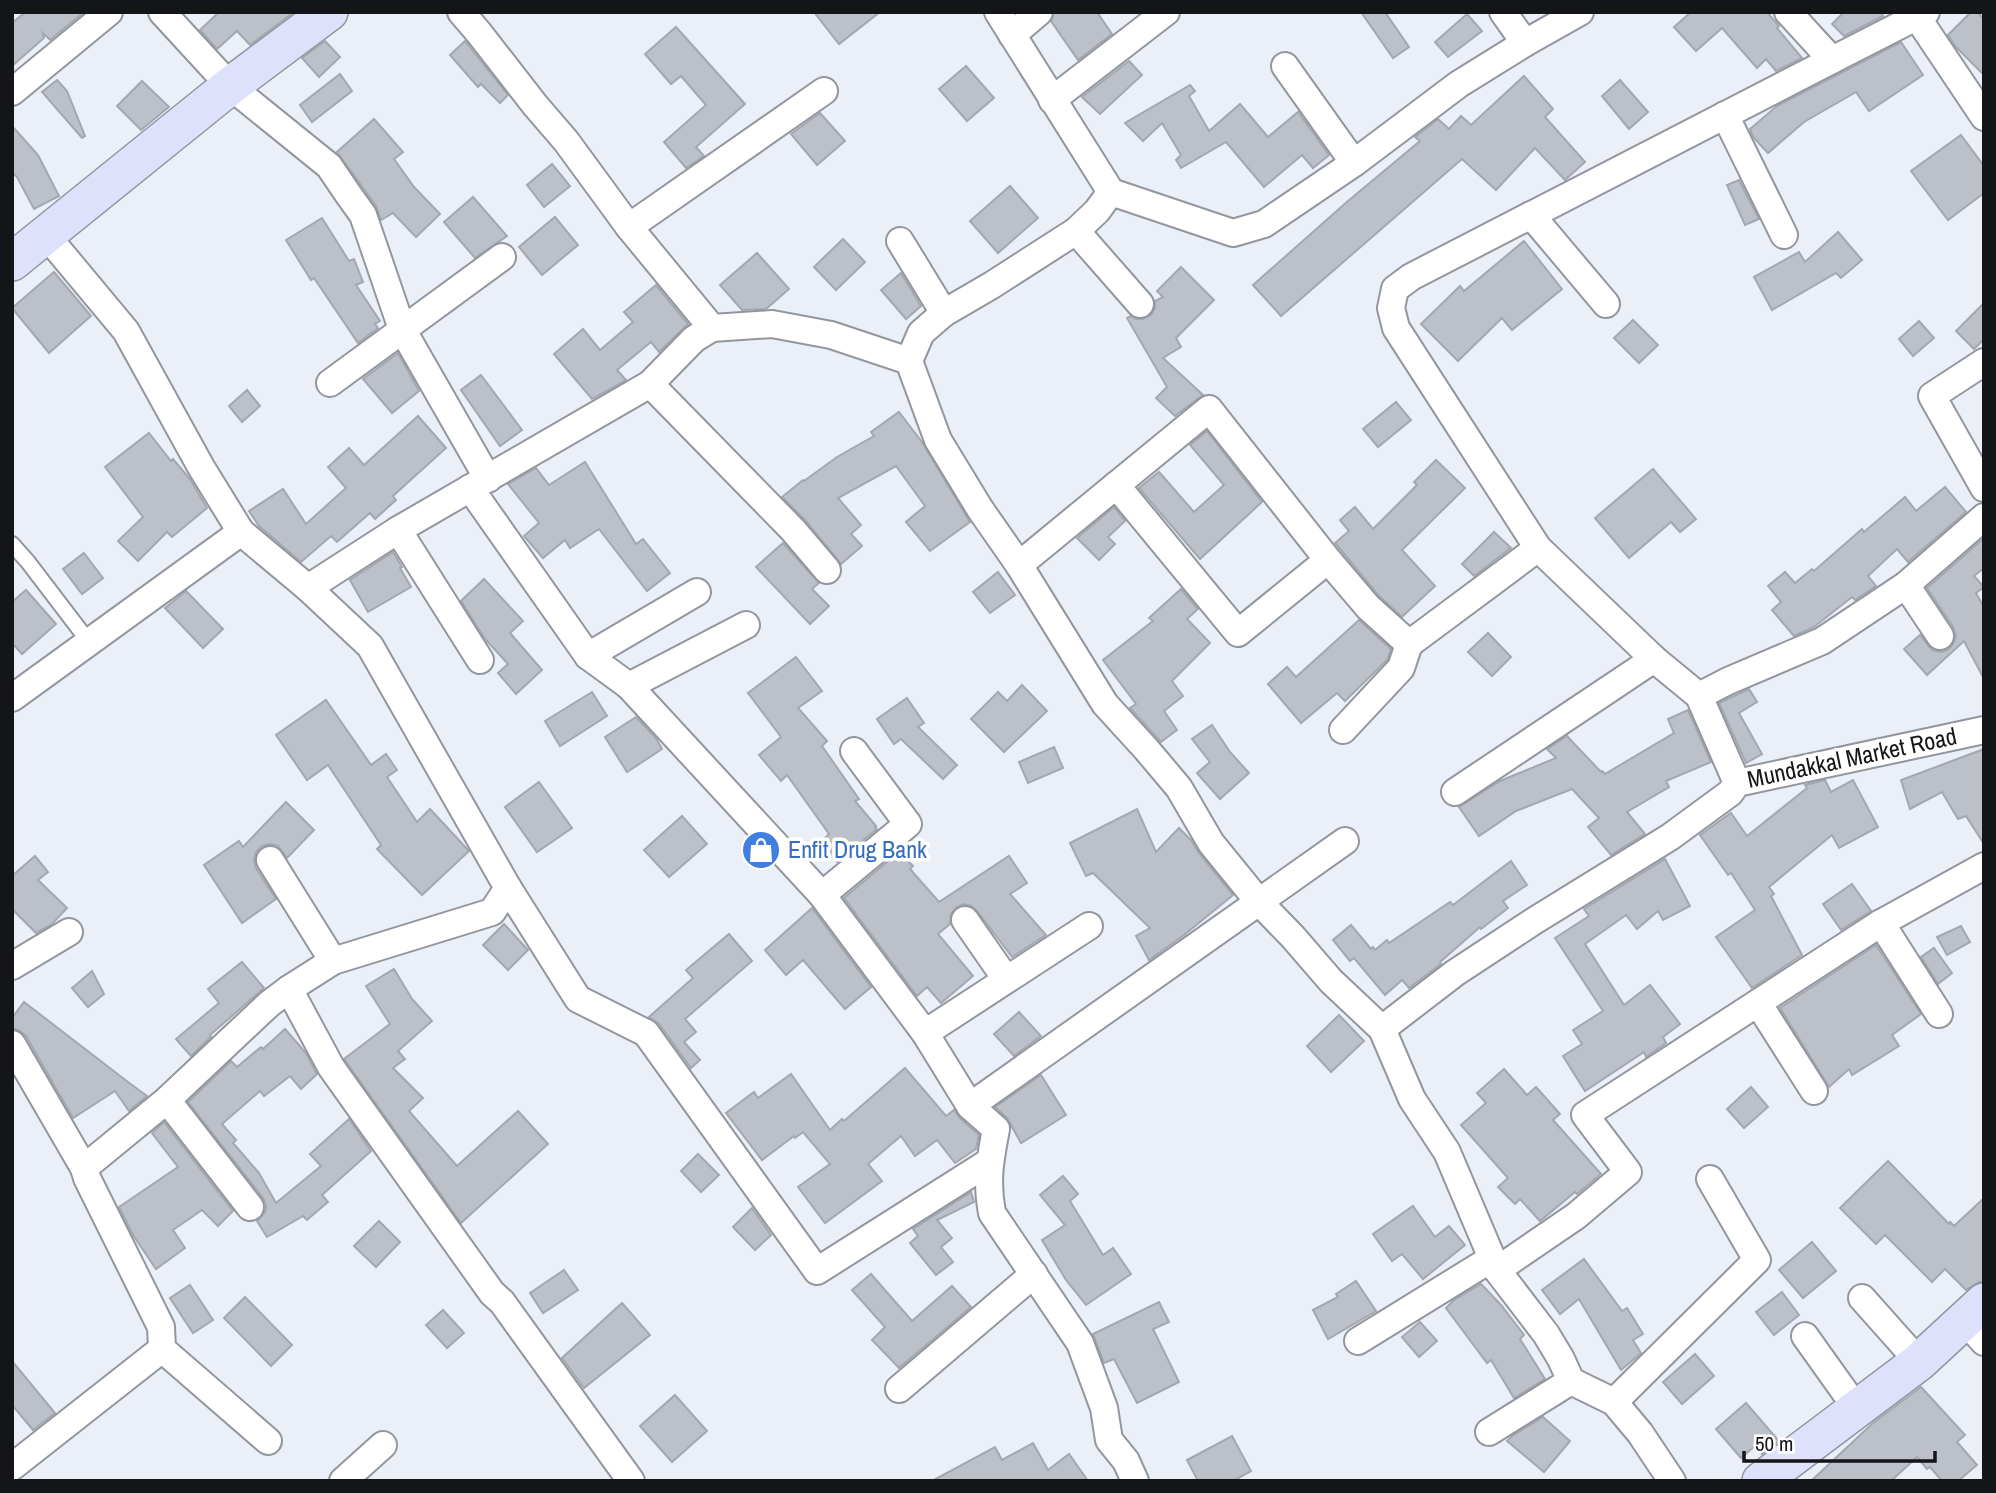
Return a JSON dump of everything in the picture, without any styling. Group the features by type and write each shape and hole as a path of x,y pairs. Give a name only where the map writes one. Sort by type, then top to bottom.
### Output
{"street":[{"path":"12,92 109,12"},
{"path":"162,12 230,86 329,166 363,215 402,329 479,483 588,656 629,686 822,895 925,1033 970,1106 996,1129 987,1189 992,1213 1080,1343 1104,1408 1109,1440 1126,1461 1135,1481"},
{"path":"12,262 230,86 329,12"},
{"path":"461,12 566,141 629,227 712,328"},
{"path":"998,12 1111,192 1233,233 1264,224 1353,163 1459,84 1580,12"},
{"path":"1012,35 1039,12"},
{"path":"1052,100 1166,12"},
{"path":"1503,12 1525,43"},
{"path":"1788,12 1832,60"},
{"path":"1921,15 1984,117"},
{"name":"Mundakkal Market Road","path":"1921,15 1410,277 1395,289 1391,308 1396,328 1538,548 1654,659 1699,696 1737,783 1984,730"},
{"path":"1285,66 1353,163"},
{"path":"629,227 824,91"},
{"path":"1725,115 1784,235"},
{"path":"1111,192 1097,211 1076,230 944,313 921,333 909,361 938,440 1105,704 1179,788 1211,843 1259,902 1331,981 1381,1030 1412,1099 1447,1152 1494,1265 1546,1334 1572,1381 1614,1402 1640,1433 1672,1481"},
{"path":"1531,215 1606,304"},
{"path":"1076,230 1140,304"},
{"path":"46,235 126,331 201,467 241,532 308,588 370,646 508,888 578,999 646,1033 817,1271 989,1162"},
{"path":"900,241 944,313"},
{"path":"330,383 502,257"},
{"path":"308,588 398,530 650,384 694,339 712,328 772,324 831,335 909,361"},
{"path":"1984,362 1932,396 1984,488"},
{"path":"650,384 793,530 827,570"},
{"path":"1019,565 1209,409 1368,607 1409,644"},
{"path":"1116,485 1238,633 1328,559"},
{"path":"1699,696 1822,641 1906,586 1984,517"},
{"path":"398,530 480,660"},
{"path":"12,698 241,532"},
{"path":"1343,730 1401,667 1409,644 1538,548"},
{"path":"1906,586 1940,636"},
{"path":"588,656 696,592"},
{"path":"629,686 746,625"},
{"path":"1455,792 1654,659"},
{"path":"822,895 908,824 854,751"},
{"path":"1381,1030 1455,973 1670,837 1730,793 1737,783"},
{"path":"970,1106 1345,841"},
{"path":"270,860 333,961"},
{"path":"1357,1341 1576,1216 1628,1172 1585,1115 1881,923 1984,866"},
{"path":"84,1168 167,1100 269,1004 289,989 333,961 492,912 508,888"},
{"path":"965,920 1006,979"},
{"path":"1881,923 1939,1014"},
{"path":"925,1033 1089,926"},
{"path":"12,966 69,932"},
{"path":"289,989 331,1067 492,1293 502,1302 631,1481"},
{"path":"1758,1003 1814,1091"},
{"path":"12,1044 84,1168 161,1327 162,1349 268,1441"},
{"path":"167,1100 250,1207"},
{"path":"1614,1402 1757,1260 1710,1179"},
{"path":"899,1389 1034,1274"},
{"path":"1862,1298 1919,1362"},
{"path":"1761,1481 1919,1362 1978,1322"},
{"path":"1805,1336 1857,1409"},
{"path":"12,1466 162,1349"},
{"path":"1489,1432 1572,1381"},
{"path":"343,1481 383,1445"}],"lane":[{"path":"12,544 89,642"}],"building":[{"path":"21,12 84,12 50,40 43,33 44,38 12,66 12,23 23,14"},
{"path":"219,12 294,12 250,45 237,31 217,49 200,30"},
{"path":"814,12 880,12 839,44"},
{"path":"1054,12 1097,12 1112,34 1078,60 1051,21"},
{"path":"1361,12 1385,12 1409,47 1393,58"},
{"path":"1691,12 1767,12 1802,58 1776,71 1766,59 1757,68 1722,28 1696,51 1674,27"},
{"path":"1844,12 1881,12 1883,16 1844,36 1832,24"},
{"path":"1971,12 1977,12 1984,19 1984,75 1955,46 1948,35"},
{"path":"1467,14 1482,31 1448,57 1435,42"},
{"path":"676,27 745,104 696,147 704,156 686,168 664,142 706,105 681,76 671,84 645,54"},
{"path":"325,41 340,57 319,77 302,58"},
{"path":"465,41 508,95 500,103 481,84 478,87 450,55"},
{"path":"1901,42 1923,75 1869,111 1856,92 1804,122 1768,153 1753,137 1750,129 1777,106"},
{"path":"1129,61 1142,75 1100,114 1082,97"},
{"path":"966,66 994,98 967,121 939,89"},
{"path":"340,74 352,91 312,122 300,105"},
{"path":"1524,76 1553,109 1545,117 1585,162 1565,180 1535,148 1496,190 1462,159 1281,316 1253,285 1420,141 1415,137 1438,119 1449,129 1461,116 1471,125"},
{"path":"57,80 67,91 85,136 82,138 42,92"},
{"path":"1620,80 1648,112 1629,129 1602,96"},
{"path":"142,81 169,107 141,130 117,106"},
{"path":"1190,85 1195,91 1189,96 1209,131 1240,104 1268,137 1298,112 1329,155 1313,168 1302,155 1264,187 1226,142 1181,168 1176,160 1181,155 1162,123 1143,141 1125,123"},
{"path":"820,113 845,141 817,165 791,134"},
{"path":"374,119 403,152 394,159 414,187 440,214 416,237 393,213 381,220 376,206 337,152"},
{"path":"12,126 38,155 59,196 34,209 12,172"},
{"path":"1961,135 1984,166 1984,193 1948,220 1911,171"},
{"path":"552,164 570,186 544,207 527,185"},
{"path":"1739,180 1759,219 1745,225 1727,185"},
{"path":"1010,186 1038,218 998,253 970,221"},
{"path":"473,197 507,236 475,258 444,222"},
{"path":"555,217 578,245 542,275 519,247"},
{"path":"322,218 349,261 354,259 363,282 356,285 380,321 375,324 378,328 358,343 314,278 311,280 286,240"},
{"path":"1838,232 1862,260 1841,278 1836,273 1772,310 1754,277 1799,252 1805,262"},
{"path":"843,239 865,262 836,290 814,267"},
{"path":"1524,241 1562,289 1512,330 1502,318 1458,361 1421,324 1460,286 1464,291"},
{"path":"757,253 789,289 766,309 742,310 720,285"},
{"path":"1181,267 1214,300 1176,338 1181,347 1163,358 1203,395 1175,416 1156,398 1167,387 1127,318 1131,316 1142,319 1151,315 1155,301 1163,297 1157,291"},
{"path":"54,272 91,316 49,353 12,308"},
{"path":"901,273 921,306 906,319 881,290"},
{"path":"656,285 688,324 659,352 651,342 617,370 626,380 592,399 554,354 583,329 600,350 633,322 624,312"},
{"path":"1984,303 1984,339 1974,349 1956,331"},
{"path":"1633,320 1658,345 1639,363 1614,338"},
{"path":"1919,321 1934,338 1913,356 1899,339"},
{"path":"398,353 419,391 392,413 363,379"},
{"path":"481,375 522,430 500,446 461,390"},
{"path":"247,390 260,406 242,422 229,406"},
{"path":"1396,402 1411,420 1378,447 1363,429"},
{"path":"899,412 922,442 970,522 930,551 906,522 925,506 896,466 838,498 861,525 851,534 862,546 841,564 782,497 837,457 874,436 871,432"},
{"path":"418,416 446,448 393,496 396,500 375,519 370,513 337,542 331,536 301,562 259,526 249,511 283,489 306,524 346,488 328,467 349,448 364,465"},
{"path":"1207,431 1262,502 1200,559 1139,488 1159,472 1194,512 1224,485 1190,445"},
{"path":"149,433 171,461 173,459 190,479 207,508 172,537 167,532 138,561 118,541 143,517 105,467"},
{"path":"1436,460 1465,488 1402,550 1435,586 1402,617 1379,596 1335,543 1349,531 1340,520 1355,507 1373,529 1417,485 1414,482"},
{"path":"585,462 636,544 643,539 670,573 647,591 599,529 570,548 565,540 543,558 524,536 539,523 508,484 536,468 549,485"},
{"path":"1653,469 1696,519 1680,532 1671,522 1629,558 1595,518"},
{"path":"1945,487 1966,512 1908,562 1897,549 1868,576 1876,586 1855,600 1852,597 1814,627 1794,636 1772,610 1781,602 1768,586 1785,572 1795,583 1812,569 1814,571 1862,529 1864,532 1905,497 1916,511"},
{"path":"1114,507 1125,521 1108,537 1115,544 1099,560 1077,538"},
{"path":"1494,532 1511,548 1474,576 1462,564"},
{"path":"1984,538 1984,568 1974,576 1984,587 1976,593 1984,607 1984,679 1964,641 1927,675 1904,649 1920,635 1932,650 1942,652 1949,649 1956,636 1927,588"},
{"path":"783,543 819,583 812,589 829,606 810,624 756,567"},
{"path":"393,552 411,587 368,612 350,580"},
{"path":"84,553 103,578 82,594 63,569"},
{"path":"998,572 1015,595 990,613 973,592"},
{"path":"484,579 523,621 510,633 542,670 516,694 498,673 508,664 485,639 461,601"},
{"path":"1181,589 1198,609 1187,619 1210,643 1172,681 1183,696 1164,711 1177,730 1161,742 1130,708 1136,704 1103,660 1153,621 1149,618"},
{"path":"26,590 56,624 22,654 12,643 12,602"},
{"path":"186,591 223,629 203,648 165,608"},
{"path":"1359,620 1391,649 1387,660 1345,701 1337,693 1301,723 1268,684 1287,667 1296,677"},
{"path":"1488,633 1511,657 1492,676 1468,652"},
{"path":"796,657 822,691 798,708 827,741 822,746 859,799 855,801 877,829 837,862 819,844 829,834 787,775 781,781 759,755 781,737 748,693"},
{"path":"1022,685 1047,711 1004,752 971,719 998,692 1007,701"},
{"path":"1749,689 1757,702 1739,713 1762,754 1746,763 1719,703"},
{"path":"592,692 607,716 560,746 545,721"},
{"path":"907,698 924,723 918,727 957,765 943,779 901,739 894,744 877,719"},
{"path":"326,700 371,765 386,754 397,770 387,777 417,822 430,809 469,851 422,895 377,849 381,845 328,765 307,780 276,735"},
{"path":"1688,710 1711,762 1666,781 1669,787 1627,812 1645,834 1611,855 1588,827 1599,818 1572,789 1516,811 1479,836 1459,807 1500,781 1556,758 1547,749 1567,736 1605,774 1674,733 1668,719"},
{"path":"636,717 656,738 662,749 627,772 605,737"},
{"path":"1212,725 1230,752 1249,773 1220,799 1197,773 1210,762 1192,739"},
{"path":"1054,747 1063,768 1028,783 1019,762"},
{"path":"1984,749 1984,844 1966,816 1958,819 1942,792 1910,809 1901,780"},
{"path":"1825,780 1831,792 1853,780 1878,827 1839,848 1832,835 1769,887 1774,894 1771,896 1802,955 1752,988 1716,937 1755,910 1731,873 1728,875 1700,835 1731,813 1747,836 1807,788 1805,785"},
{"path":"539,782 572,828 537,852 505,807"},
{"path":"286,802 314,830 287,858 278,846 270,844 262,846 256,852 256,868 276,899 242,923 204,865 239,841 243,847"},
{"path":"1137,809 1156,852 1179,828 1233,895 1149,960 1136,936 1150,928 1093,873 1086,876 1070,843"},
{"path":"682,816 707,844 669,877 644,850"},
{"path":"899,852 913,866 910,869 939,902 1009,856 1027,883 1010,894 1046,935 1012,957 977,911 964,904 957,907 951,914 950,924 938,934 973,976 941,1003 927,987 917,996 844,898"},
{"path":"35,856 48,872 38,880 67,908 51,925 36,933 12,909 12,876"},
{"path":"1665,859 1690,906 1663,920 1658,911 1637,929 1626,915 1585,944 1624,1005 1650,985 1680,1024 1663,1037 1666,1043 1646,1057 1644,1052 1585,1091 1563,1056 1582,1044 1573,1030 1603,1011 1555,938 1589,916 1584,909"},
{"path":"1511,861 1527,885 1503,901 1508,908 1481,929 1480,927 1440,962 1441,964 1409,988 1402,980 1385,995 1354,958 1350,961 1333,940 1351,925 1371,949 1373,947 1375,950 1450,902 1453,905"},
{"path":"1852,884 1871,911 1841,930 1823,904"},
{"path":"812,908 871,987 845,1009 803,960 786,975 765,950"},
{"path":"504,924 528,950 508,970 483,945"},
{"path":"1961,926 1970,942 1947,955 1937,937"},
{"path":"729,934 752,961 685,1019 696,1032 684,1042 700,1060 691,1068 659,1024 649,1017 693,978 686,970"},
{"path":"1876,945 1921,1014 1892,1035 1899,1046 1852,1075 1849,1069 1829,1087 1780,1008"},
{"path":"1934,948 1952,973 1938,984 1921,957"},
{"path":"242,962 264,988 210,1035 191,1056 176,1039 219,1003 208,989"},
{"path":"394,969 412,999 432,1021 398,1051 405,1059 393,1068 423,1098 409,1111 457,1166 518,1111 548,1144 461,1223 344,1059 390,1024 366,986"},
{"path":"92,971 104,994 88,1007 72,988"},
{"path":"24,1002 147,1096 129,1111 115,1091 73,1118 26,1036 12,1028 12,1018"},
{"path":"1019,1012 1041,1036 1014,1056 994,1034"},
{"path":"1339,1015 1364,1041 1331,1072 1307,1046"},
{"path":"285,1029 306,1053 317,1074 301,1089 290,1076 264,1096 260,1091 222,1124 236,1140 233,1143 259,1173 276,1203 321,1166 310,1154 349,1119 371,1151 322,1195 328,1202 307,1220 303,1216 267,1237 257,1221 265,1212 263,1198 188,1102 231,1061 237,1067"},
{"path":"905,1068 946,1116 954,1110 979,1135 976,1149 955,1163 937,1140 915,1156 901,1136 868,1164 882,1181 825,1223 798,1187 830,1164 803,1132 762,1160 726,1113 754,1092 758,1098 791,1074 830,1130"},
{"path":"1504,1069 1527,1095 1536,1087 1560,1114 1553,1120 1601,1174 1540,1221 1520,1199 1515,1204 1498,1187 1508,1178 1461,1125 1486,1103 1477,1093"},
{"path":"1041,1075 1066,1115 1021,1143 1007,1118 995,1107"},
{"path":"1751,1087 1768,1107 1744,1128 1727,1109"},
{"path":"164,1122 233,1211 218,1226 202,1210 173,1230 185,1248 156,1269 133,1235 119,1207 178,1167 152,1133"},
{"path":"698,1154 719,1175 701,1192 681,1171"},
{"path":"1888,1161 1954,1226 1984,1198 1984,1282 1966,1290 1945,1269 1932,1282 1885,1235 1876,1244 1840,1208"},
{"path":"1063,1176 1078,1194 1070,1201 1103,1255 1113,1248 1131,1274 1086,1305 1066,1280 1042,1240 1065,1225 1040,1195"},
{"path":"971,1192 974,1202 937,1220 952,1238 941,1247 953,1262 936,1275 910,1243 918,1236 913,1229"},
{"path":"1413,1206 1435,1237 1449,1226 1465,1245 1423,1279 1402,1254 1392,1261 1373,1234"},
{"path":"752,1208 771,1235 755,1250 733,1227"},
{"path":"379,1221 400,1242 376,1267 354,1246"},
{"path":"1812,1242 1836,1271 1803,1298 1779,1270"},
{"path":"1584,1259 1622,1311 1627,1308 1643,1334 1633,1340 1641,1353 1621,1370 1579,1299 1560,1314 1542,1290"},
{"path":"564,1270 578,1290 543,1313 530,1293"},
{"path":"871,1274 912,1321 952,1286 971,1307 899,1368 872,1340 885,1327 852,1290"},
{"path":"1356,1281 1376,1311 1328,1339 1313,1310 1338,1297 1336,1294"},
{"path":"1481,1284 1524,1335 1520,1339 1545,1379 1514,1398 1491,1360 1487,1363 1446,1308"},
{"path":"190,1285 213,1320 193,1333 170,1298"},
{"path":"1782,1292 1799,1315 1774,1335 1756,1312"},
{"path":"245,1297 292,1345 271,1366 224,1318"},
{"path":"1159,1302 1169,1322 1153,1329 1179,1382 1137,1403 1114,1359 1104,1363 1093,1334"},
{"path":"622,1303 650,1335 584,1388 562,1358"},
{"path":"443,1310 464,1333 447,1348 426,1325"},
{"path":"1420,1322 1437,1341 1419,1357 1402,1337"},
{"path":"1695,1354 1714,1376 1682,1404 1663,1382"},
{"path":"12,1361 55,1413 33,1430 12,1405"},
{"path":"1921,1387 1965,1435 1957,1442 1977,1465 1958,1481 1942,1481 1917,1457 1891,1481 1811,1481 1873,1423"},
{"path":"675,1395 707,1431 672,1462 640,1426"},
{"path":"1746,1403 1779,1441 1762,1454 1756,1445 1741,1458 1716,1429"},
{"path":"1543,1417 1570,1441 1544,1472 1507,1441"},
{"path":"1232,1436 1251,1471 1233,1481 1198,1481 1187,1460"},
{"path":"1033,1443 1048,1470 1069,1454 1088,1481 932,1481 995,1447 1002,1460"}],"place":[{"name":"Enfit Drug Bank","path":"761,850"}]}
